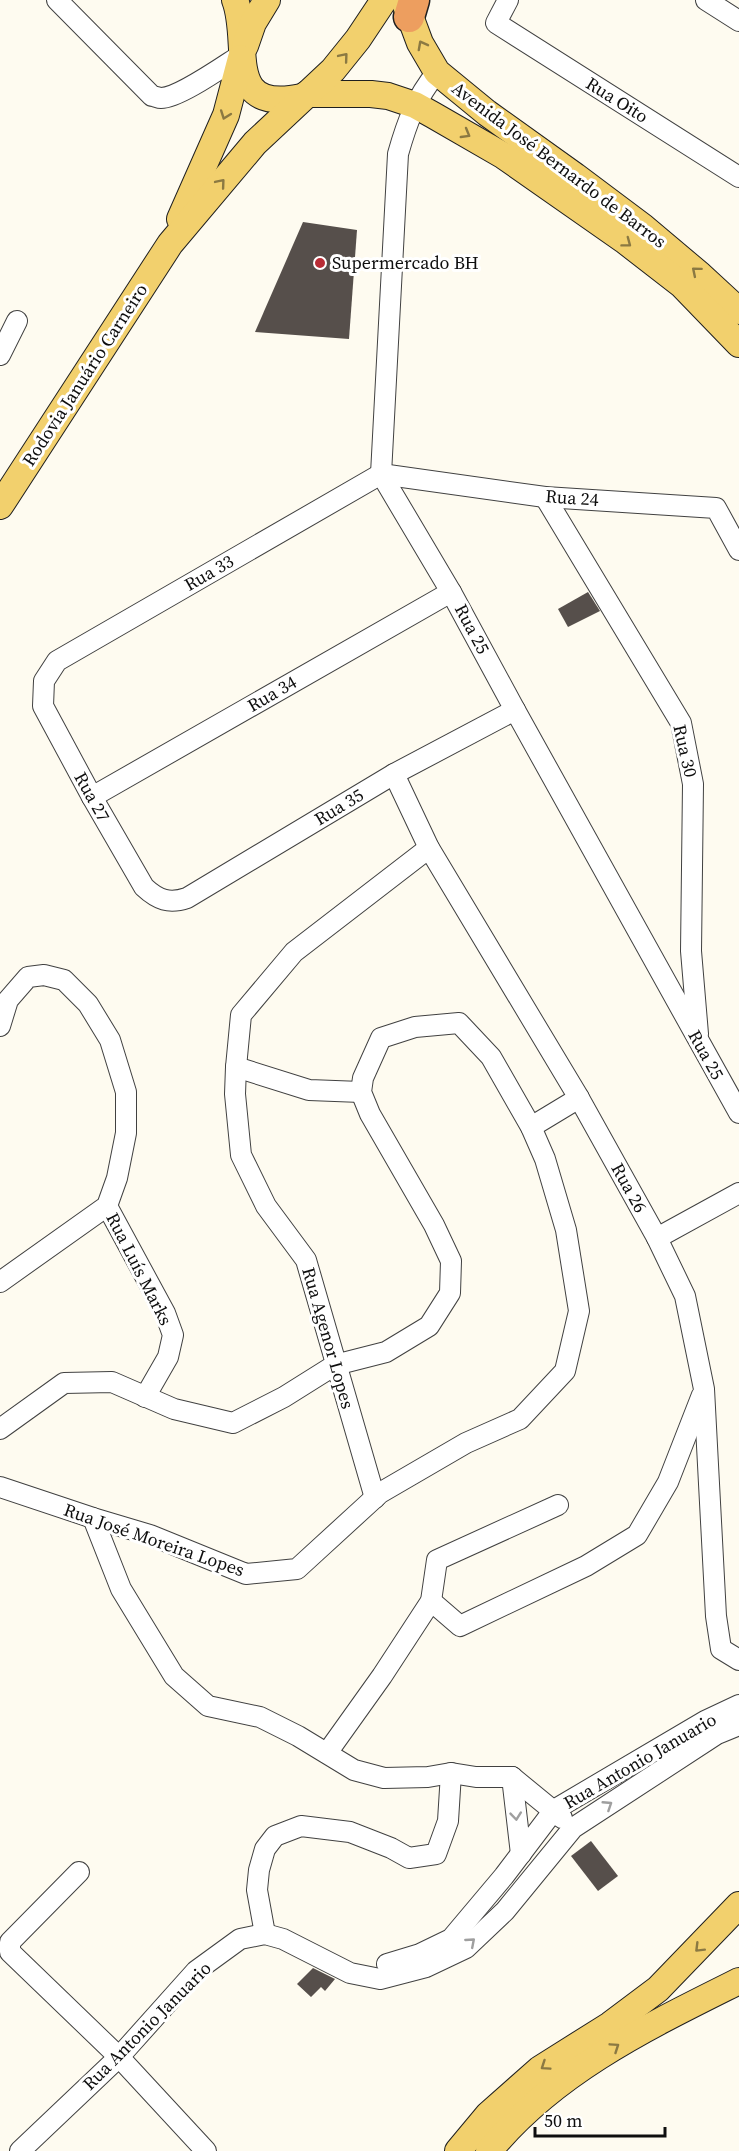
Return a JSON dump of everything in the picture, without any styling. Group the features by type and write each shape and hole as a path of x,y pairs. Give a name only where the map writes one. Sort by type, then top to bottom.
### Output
{"main road":[{"path":"235,0 239,10 241,57 244,73 251,87 267,99 285,101 305,96"},
{"name":"Rodovia Januário Carneiro","path":"170,244 226,115 241,57 253,23 267,0"},
{"name":"Rodovia Januário Carneiro","path":"0,506 170,244 255,143 333,70 358,39 384,0"},
{"name":"Avenida José Bernardo de Barros","path":"409,6 420,43 437,72 487,113 643,227 739,311"},
{"name":"Avenida José Bernardo de Barros","path":"305,96 371,94 388,96 415,105 504,156 624,240 682,285 739,344"},
{"path":"458,2151 488,2115 540,2069 610,2025 658,1989 739,1905"},
{"path":"489,2151 504,2133 547,2093 633,2035 739,1981"}],"street":[{"path":"57,0 152,96 162,98 171,95 241,57"},
{"name":"Rua Oito","path":"508,0 496,23 739,177"},
{"path":"706,0 739,21"},
{"path":"381,474 398,154 408,118 424,88 437,72"},
{"path":"1,350 17,321"},
{"name":"Rua 24","path":"381,474 545,497 716,508 739,550"},
{"name":"Rua 25","path":"381,474 452,592 739,1113"},
{"name":"Rua 33","path":"44,681 57,661 381,474"},
{"name":"Rua 30","path":"545,497 681,723 693,784 691,951 699,1042"},
{"name":"Rua 34","path":"92,797 452,592"},
{"name":"Rua 27","path":"44,681 43,706 92,797 144,887 164,901"},
{"name":"Rua 35","path":"164,901 187,898 394,774 515,710"},
{"name":"Rua 26","path":"394,774 429,848 579,1098 657,1238 685,1296 704,1389 717,1616 721,1649 739,1660"},
{"name":"Rua Agenor Lopes","path":"375,1498 306,1260 266,1206 241,1155 236,1067 241,1015 294,952 429,848"},
{"path":"0,1026 8,1000 28,977 44,975 64,980 88,1004 110,1040 126,1092 126,1133 117,1178 107,1206 0,1282"},
{"name":"Rua José Moreira Lopes","path":"0,1487 150,1534 246,1574 297,1569 390,1487 466,1443 520,1419 565,1371 579,1311 566,1230 545,1159 531,1127 491,1057 459,1023 415,1027 381,1038 363,1078 361,1092"},
{"path":"0,1429 64,1383 112,1382 174,1409 233,1423 284,1397 335,1365 386,1352 429,1326 450,1293 451,1261 434,1225 370,1114 361,1092 309,1090 236,1067"},
{"path":"531,1127 579,1098"},
{"path":"657,1238 739,1193"},
{"name":"Rua Luís Marks","path":"107,1206 165,1313 173,1335 168,1357 145,1396"},
{"path":"431,1601 460,1626 586,1566 638,1535 668,1482 704,1389"},
{"path":"327,1753 382,1676 431,1601 437,1560 558,1505"},
{"path":"93,1518 121,1588 174,1676 208,1706 260,1717 354,1770 384,1778 428,1777 451,1773 476,1777 512,1777 573,1828"},
{"name":"Rua Antonio Januario","path":"320,1958 354,1966 391,1963 420,1954 451,1940 554,1810 705,1721 739,1705"},
{"name":"Rua Antonio Januario","path":"20,2151 119,2057 196,1971 240,1939 265,1934 284,1939 350,1973 380,1978 426,1967 466,1948 505,1911 573,1828 717,1734 739,1725"},
{"path":"265,1934 257,1890 258,1880 265,1849 275,1836 301,1826 350,1832 391,1848 409,1858 436,1854 448,1821 451,1773"},
{"path":"512,1777 521,1854"},
{"path":"79,1872 10,1942 10,1952 119,2057 206,2151"}],"building":[{"name":"Supermercado BH","path":"303,222 357,230 349,339 255,332"},
{"path":"588,592 600,611 568,627 558,609"},
{"path":"591,1841 618,1876 598,1891 571,1856"},
{"path":"313,1968 335,1979 325,1991 321,1987 311,1997 297,1984"}],"place":[{"name":"Supermercado BH","path":"320,263"}]}
